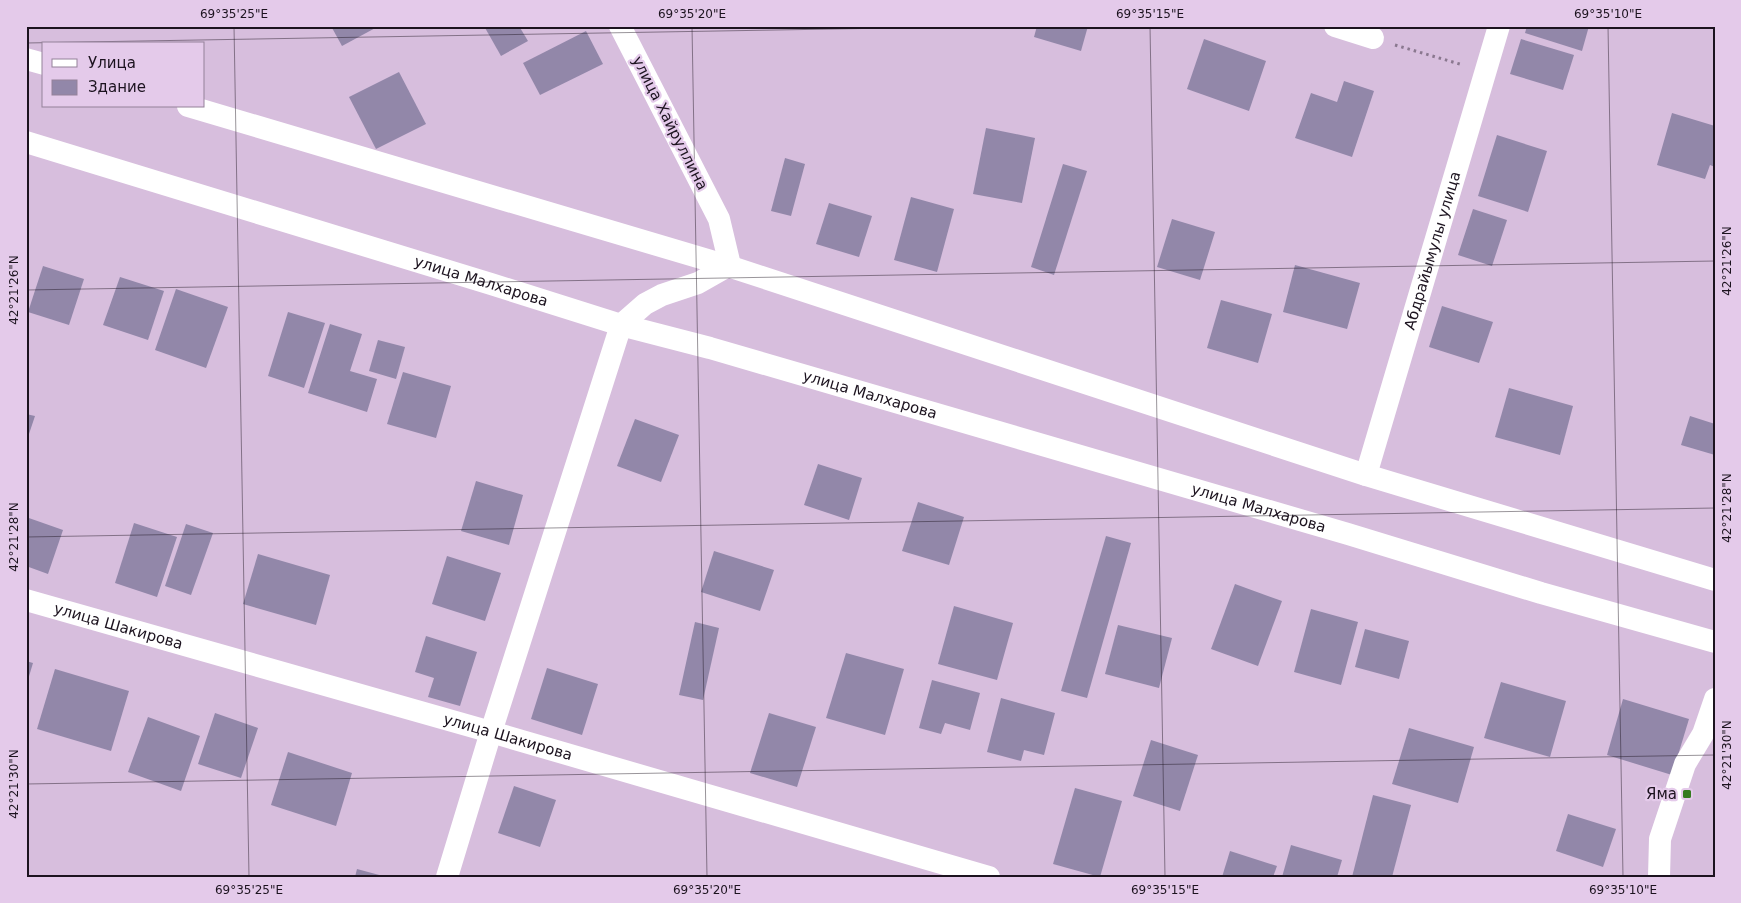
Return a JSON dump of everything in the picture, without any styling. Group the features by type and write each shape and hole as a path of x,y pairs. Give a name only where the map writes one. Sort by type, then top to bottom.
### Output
{"street":[{"name":"улица Хайруллина","path":"620,26 719,220 729,261 728,266"},
{"path":"1335,26 1372,38"},
{"name":"Абдрайымулы улица","path":"1366,475 1498,26"},
{"path":"26,58 42,63"},
{"path":"195,108 728,266 1366,475 1715,580"},
{"name":"улица Малхарова","path":"26,142 621,325 710,348 1348,534 1540,593 1715,642"},
{"path":"447,877 491,732 621,325 645,304 662,295 698,284 728,266"},
{"name":"улица Шакирова","path":"26,600 491,732 989,877"},
{"path":"1659,877 1660,839 1685,764 1703,734 1715,699"}],"path":[{"path":"1372,38 1485,72"}],"building":[{"path":"331,26 379,26 342,46"},
{"path":"484,26 519,26 528,41 501,56"},
{"path":"1037,26 1088,26 1081,51 1034,37"},
{"path":"1527,26 1589,26 1582,51 1525,33"},
{"path":"586,31 603,64 540,95 523,63"},
{"path":"1204,39 1266,61 1249,111 1187,89"},
{"path":"1521,39 1574,55 1563,90 1510,74"},
{"path":"399,72 426,124 376,149 349,97"},
{"path":"1344,81 1374,91 1352,157 1295,138 1311,93 1337,102"},
{"path":"1672,113 1715,126 1715,167 1710,165 1705,179 1657,165"},
{"path":"986,128 1035,138 1022,203 973,194"},
{"path":"1497,135 1547,151 1528,212 1478,196"},
{"path":"785,158 805,164 791,216 771,211"},
{"path":"1063,164 1087,171 1054,275 1031,267"},
{"path":"911,197 954,209 937,272 894,260"},
{"path":"829,203 872,216 859,257 816,244"},
{"path":"1473,209 1507,220 1492,266 1458,255"},
{"path":"1172,219 1215,232 1200,280 1157,267"},
{"path":"1295,265 1360,283 1347,329 1283,312"},
{"path":"43,266 84,279 69,325 28,312"},
{"path":"120,277 164,291 148,340 103,325"},
{"path":"176,289 228,307 206,368 155,350"},
{"path":"1221,300 1272,314 1258,363 1207,348"},
{"path":"1442,306 1493,322 1479,363 1429,347"},
{"path":"288,312 325,323 304,388 268,376"},
{"path":"330,324 362,334 350,371 377,379 367,412 308,393"},
{"path":"378,340 405,347 396,379 369,371"},
{"path":"403,372 451,386 436,438 387,424"},
{"path":"1509,388 1573,406 1560,455 1495,437"},
{"path":"26,414 35,416 27,440 26,440"},
{"path":"1690,416 1715,424 1715,455 1681,445"},
{"path":"635,419 679,435 661,482 617,466"},
{"path":"818,464 862,478 849,520 804,505"},
{"path":"476,481 523,495 509,545 461,531"},
{"path":"918,502 964,517 949,565 902,551"},
{"path":"26,517 63,530 48,574 26,566"},
{"path":"134,523 177,537 157,597 115,583"},
{"path":"186,524 213,533 191,595 165,586"},
{"path":"1106,536 1131,543 1087,698 1061,691"},
{"path":"714,551 774,570 760,611 701,592"},
{"path":"258,554 330,575 316,625 243,604"},
{"path":"447,556 501,573 485,621 432,604"},
{"path":"1235,584 1282,601 1258,666 1211,649"},
{"path":"954,606 1013,623 997,680 938,664"},
{"path":"1311,609 1358,622 1341,685 1294,672"},
{"path":"695,622 719,628 703,700 679,695"},
{"path":"1118,625 1172,638 1159,688 1105,674"},
{"path":"1365,629 1409,641 1399,679 1355,667"},
{"path":"426,636 477,652 460,706 428,697 434,678 415,672"},
{"path":"846,653 904,669 885,735 826,718"},
{"path":"26,661 33,663 27,683 26,683"},
{"path":"547,668 598,684 582,735 531,719"},
{"path":"55,669 129,691 111,751 37,729"},
{"path":"932,680 980,693 970,730 945,723 941,734 919,728"},
{"path":"1501,682 1566,701 1550,757 1484,738"},
{"path":"1001,698 1055,713 1044,755 1024,750 1021,761 987,752"},
{"path":"1623,699 1689,719 1672,775 1607,755"},
{"path":"215,713 258,728 241,778 198,764"},
{"path":"769,713 816,727 797,787 750,773"},
{"path":"148,717 200,736 181,791 128,772"},
{"path":"1409,728 1474,747 1458,803 1392,784"},
{"path":"1151,740 1198,755 1180,811 1133,796"},
{"path":"288,752 352,773 336,826 271,805"},
{"path":"514,786 556,800 540,847 498,833"},
{"path":"1075,788 1122,801 1100,877 1053,864"},
{"path":"1373,795 1411,805 1392,877 1352,877"},
{"path":"1568,814 1616,829 1603,867 1556,851"},
{"path":"1291,845 1342,860 1337,877 1282,877"},
{"path":"1230,851 1277,866 1273,877 1222,877"},
{"path":"357,869 383,876 383,877 355,877"}],"place":[{"name":"Яма","path":"1687,794"}]}
